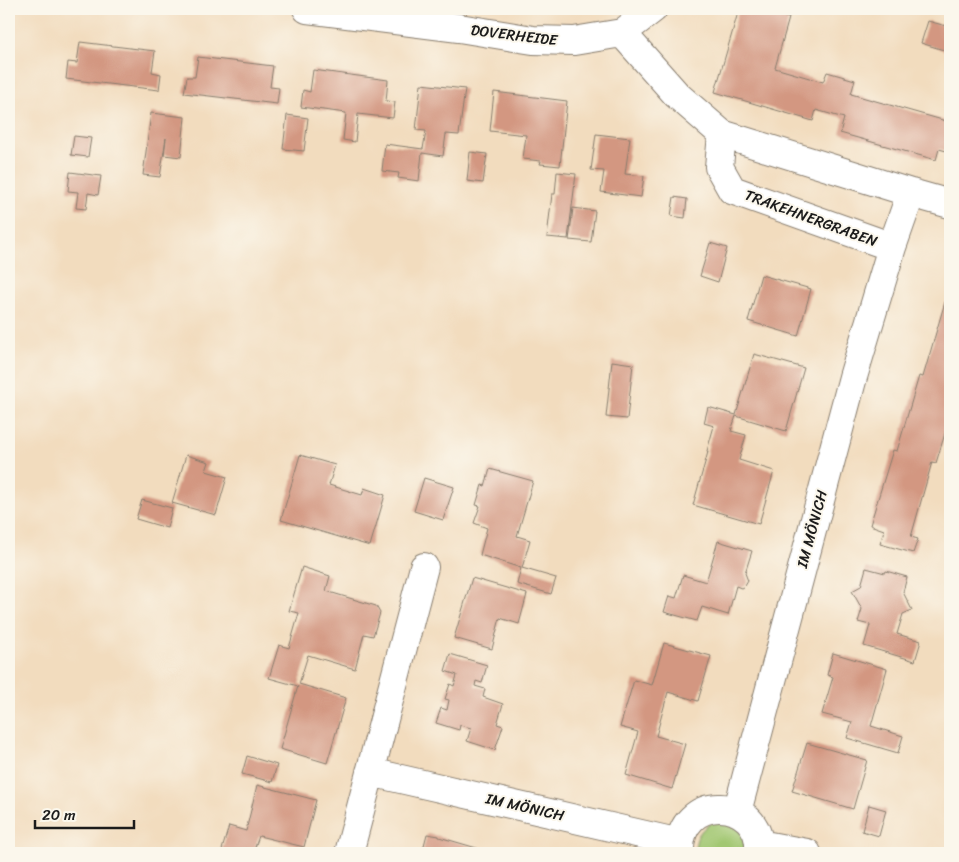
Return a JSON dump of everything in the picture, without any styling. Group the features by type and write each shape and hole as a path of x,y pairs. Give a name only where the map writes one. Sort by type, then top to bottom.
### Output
{"street":[{"name":"DOVERHEIDE","path":"307,9 459,28 533,40 574,41 622,33 653,9"},
{"path":"622,33 677,95 722,134 950,204"},
{"name":"TRAKEHNERGRABEN","path":"722,134 719,167 732,190 892,247 911,193"},
{"name":"IM MÖNICH","path":"737,812 852,377 892,247"},
{"path":"349,853 424,567"},
{"name":"IM MÖNICH","path":"370,772 680,848"},
{"path":"680,848 684,829 692,818 704,810 718,807 731,809 744,815 753,825 759,838 759,849 806,853"}],"green space":[{"path":"716,821 726,821 743,832 747,853 695,853 697,838 702,830"}],"building":[{"path":"739,9 756,9 789,18 775,68 823,82 827,72 855,80 851,94 946,121 950,110 950,152 939,149 936,160 840,133 844,118 816,110 813,121 715,92"},
{"path":"928,21 950,27 950,52 921,43"},
{"path":"80,42 155,51 152,72 161,74 159,90 66,79 68,62 77,63"},
{"path":"198,57 273,66 270,87 279,88 277,104 184,93 187,77 195,77"},
{"path":"313,70 388,80 386,101 395,102 393,118 358,114 355,142 343,140 346,113 301,107 303,90 310,92"},
{"path":"421,84 465,89 459,135 446,134 443,156 422,153 419,181 398,178 399,173 382,171 385,144 423,149 426,131 416,130"},
{"path":"494,92 567,101 560,166 540,164 541,161 523,159 526,135 490,131"},
{"path":"151,113 185,117 181,157 164,155 166,138 160,177 143,175"},
{"path":"287,115 308,118 304,151 283,149"},
{"path":"596,134 630,138 625,174 644,176 641,197 601,192 604,171 591,170"},
{"path":"74,136 91,138 88,157 71,155"},
{"path":"470,152 487,154 483,183 467,181"},
{"path":"70,172 101,176 98,195 88,193 86,209 76,208 78,192 68,191"},
{"path":"557,172 576,174 568,239 547,237 552,194 555,194"},
{"path":"674,197 687,199 685,218 671,216"},
{"path":"573,208 595,211 591,242 569,240"},
{"path":"710,243 727,248 718,282 700,276"},
{"path":"761,275 811,289 798,336 748,321"},
{"path":"945,302 950,304 950,417 936,463 932,462 911,537 918,539 913,553 880,544 884,530 870,525 893,450 897,451 919,376 923,377"},
{"path":"754,354 804,368 786,431 736,416 731,431 746,435 739,460 774,471 759,524 693,505 714,426 704,423 708,407 736,415"},
{"path":"612,361 633,364 627,419 606,417"},
{"path":"186,455 209,462 206,471 227,477 216,515 172,503"},
{"path":"300,455 335,465 329,485 362,495 364,488 385,495 370,546 281,520"},
{"path":"490,469 533,481 517,536 530,540 522,568 556,578 551,594 517,584 521,568 480,555 487,528 474,523 480,506 476,505 482,485 485,486"},
{"path":"424,478 454,487 443,520 414,511"},
{"path":"142,500 172,508 167,528 136,519"},
{"path":"718,541 752,551 745,573 748,581 741,588 736,586 728,615 702,607 697,621 664,612 669,596 676,598 683,575 706,582"},
{"path":"302,567 330,576 326,591 376,606 380,613 373,636 364,634 355,669 308,655 299,684 346,698 327,763 280,749 298,686 269,678 279,645 289,648 299,613 289,611"},
{"path":"866,568 907,577 903,592 912,610 903,614 897,634 921,641 915,661 864,646 870,625 858,622 862,609 852,591 861,586"},
{"path":"472,578 527,594 519,624 500,618 492,649 454,638"},
{"path":"664,643 711,656 698,701 668,692 656,736 685,744 672,789 626,775 638,732 620,727 634,680 652,685"},
{"path":"833,653 887,669 871,726 903,736 898,753 847,738 852,722 822,714 833,677 827,675"},
{"path":"450,654 487,665 482,683 476,681 475,686 485,689 483,697 503,704 497,724 503,726 495,750 467,741 471,728 460,725 459,730 436,723 441,708 447,710 449,700 445,699 450,684 454,686 457,675 445,671"},
{"path":"807,743 867,760 853,809 792,791"},
{"path":"247,756 277,765 272,782 242,774"},
{"path":"257,785 316,800 304,847 259,836 253,853 221,853 229,826 246,831"},
{"path":"869,805 886,810 879,836 862,831"},
{"path":"427,834 480,849 479,853 422,853"}]}
